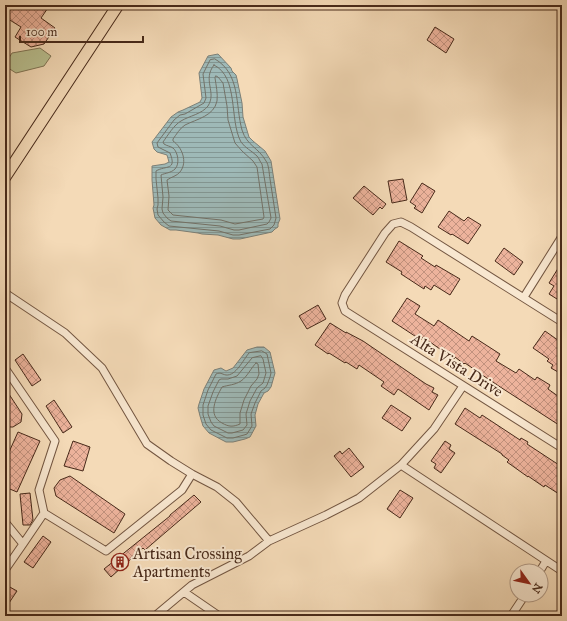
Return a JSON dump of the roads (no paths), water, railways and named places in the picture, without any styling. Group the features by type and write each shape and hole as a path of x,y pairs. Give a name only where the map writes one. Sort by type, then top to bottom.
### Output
{"main road":[{"path":"5,176 118,5"}],"street":[{"name":"Alta Vista Drive","path":"524,297 401,222 393,224 385,233 345,295 342,303 345,312 562,448"},
{"path":"561,238 524,297 562,322"},
{"path":"5,293 65,333 102,368 147,444 171,461 217,488 236,502 269,541"},
{"path":"5,368 54,441 39,490 44,513 106,551 182,490 192,474"},
{"path":"155,616 192,585 249,556 269,541 360,498 401,465 434,429 463,386"},
{"path":"401,465 562,571"},
{"path":"5,570 44,513"},
{"path":"5,522 23,544"},
{"path":"184,592 218,616"},
{"path":"511,616 520,603"}],"water":[{"path":"218,54 236,75 242,103 243,117 249,137 265,151 271,161 280,219 278,227 272,232 240,239 170,230 161,225 155,218 153,208 152,166 169,162 167,155 157,152 154,149 152,142 171,117 178,112 200,102 202,98 199,73 208,56"},
{"path":"257,347 264,347 270,352 275,373 271,387 264,393 258,404 255,415 256,426 250,437 233,442 226,442 209,433 203,426 198,408 199,404 204,389 214,370 221,368 226,371 233,368 247,350"}],"place":[{"name":"Artisan Crossing Apartments","path":"120,562"}]}
